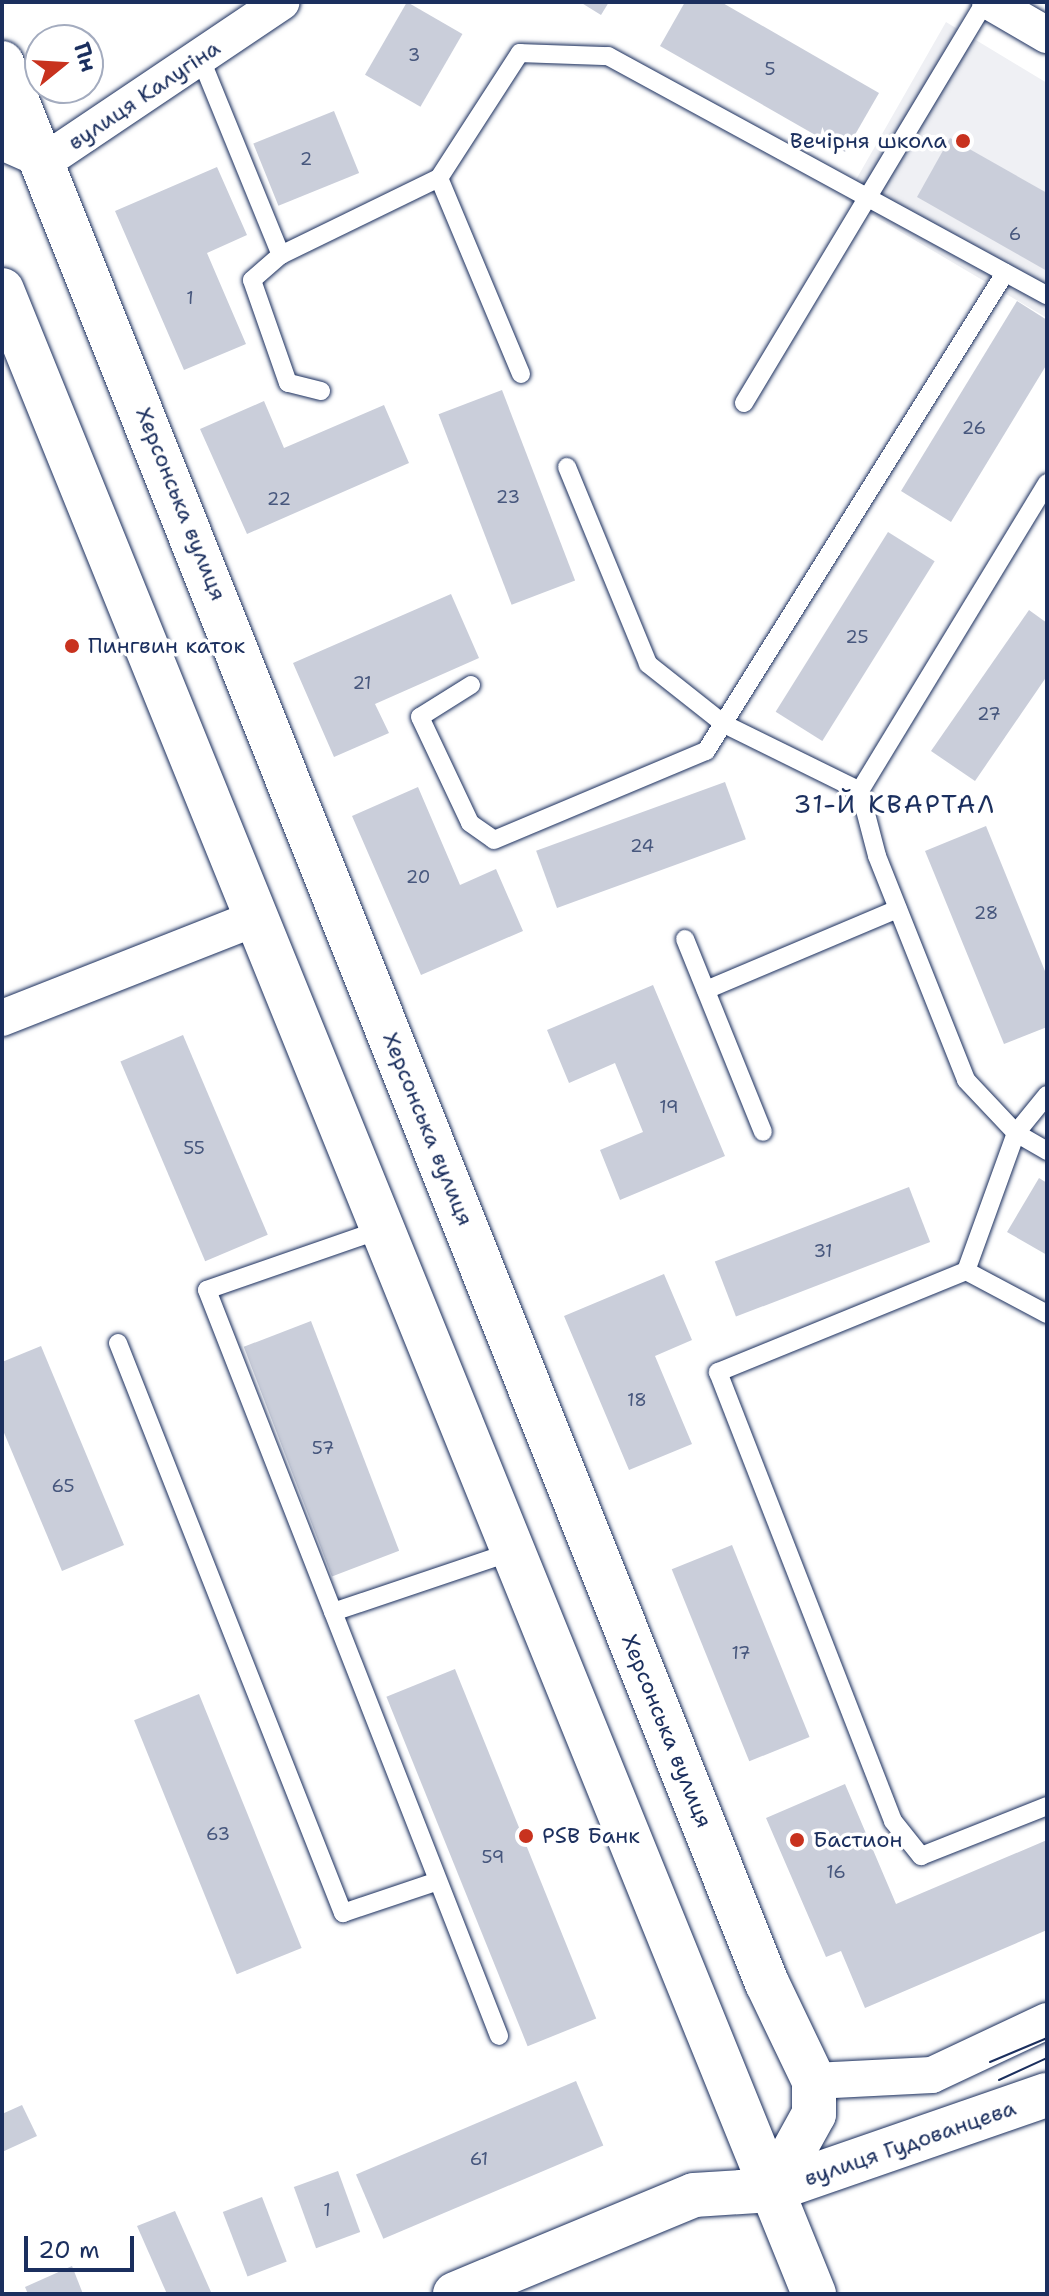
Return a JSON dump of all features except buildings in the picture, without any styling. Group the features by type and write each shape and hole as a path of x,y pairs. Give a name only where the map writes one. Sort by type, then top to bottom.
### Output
{"street":[{"name":"вулиця Калугіна","path":"2,142 45,161 282,2"},
{"path":"988,2 1047,35"},
{"name":"Херсонська вулиця","path":"2,63 45,161 767,1983 814,2081"},
{"path":"2,290 379,1230 814,2294"},
{"path":"2,1018 253,919"},
{"path":"772,2190 814,2114 814,2081 932,2075 1047,2021"},
{"name":"вулиця Гудованцева","path":"455,2294 694,2195 772,2190 1047,2095"}],"lane":[{"path":"744,403 988,2"},
{"path":"321,391 288,383 252,280 281,255 439,178 520,53 608,56 1047,295"},
{"path":"200,57 281,255"},
{"path":"439,178 521,374"},
{"path":"471,685 420,717 470,823 494,840 706,751 1005,273"},
{"path":"567,467 648,664 724,724 860,791 898,909 966,1080 1016,1133 1047,1151"},
{"path":"860,791 1047,483"},
{"path":"706,990 898,909"},
{"path":"685,939 763,1132"},
{"path":"1047,1095 1016,1133 966,1271 718,1372 893,1821 921,1856 1047,1806"},
{"path":"379,1230 207,1290 499,2036"},
{"path":"966,1271 1047,1314"},
{"path":"118,1343 343,1913 438,1881"},
{"path":"333,1612 511,1552"}],"shaded area":[{"name":"Вечірня школа","path":"946,22 1047,83 1047,318 845,199"}],"tram line":[{"path":"990,2062 1047,2038"},
{"path":"999,2080 1047,2058"}],"place":[{"name":"Вечірня школа","path":"963,141"},
{"name":"Пингвин каток","path":"72,646"},
{"name":"PSB Банк","path":"526,1836"},
{"name":"Бастион","path":"797,1840"}],"district":[{"name":"31-Й КВАРТАЛ","path":"895,804"}]}
